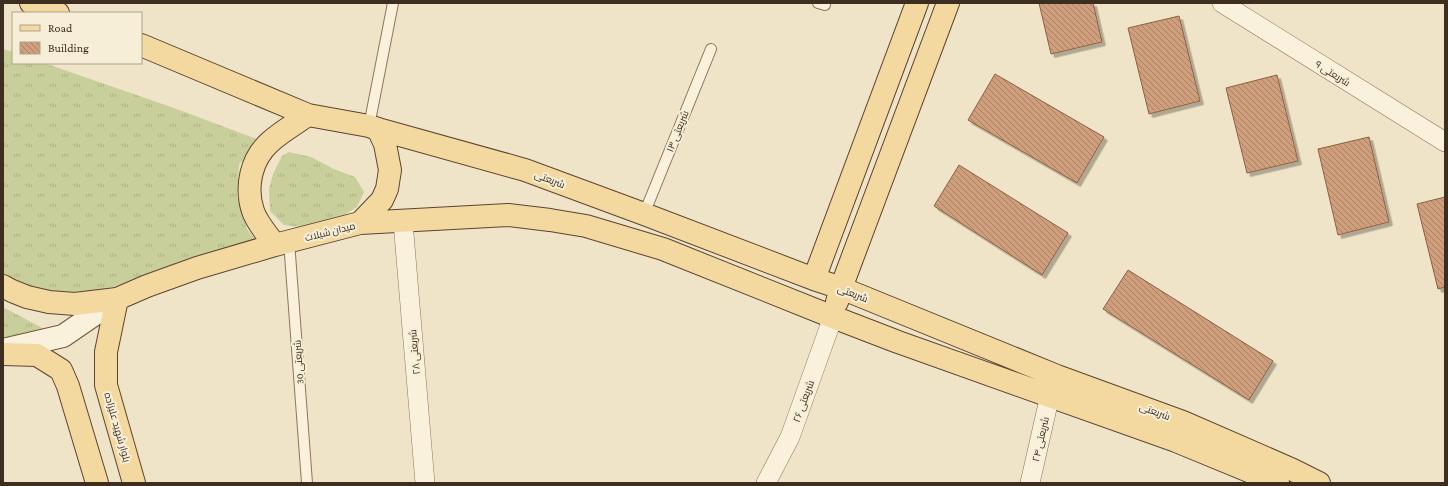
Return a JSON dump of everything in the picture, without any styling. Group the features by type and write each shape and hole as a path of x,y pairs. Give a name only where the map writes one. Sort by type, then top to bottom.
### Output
{"main road":[{"path":"31,3 55,12"},
{"path":"814,279 917,3"},
{"path":"833,317 841,288 948,3"},
{"path":"142,45 308,115 373,128"},
{"path":"282,243 261,226 253,210 249,186 256,159 269,143 308,115"},
{"name":"شریعتی","path":"373,128 525,170 841,288 1057,376 1183,422 1293,470 1318,483"},
{"name":"میدان شیلات","path":"3,286 27,297 49,302 75,304 117,299 147,286 197,268 282,243 360,223 382,200 387,190 390,170 385,144 373,128"},
{"name":"شریعتی","path":"360,223 403,222 508,215 586,226 663,249 898,342 1176,441 1278,483"},
{"path":"3,350 63,336 117,299"},
{"name":"بلوار شهید علیزاده","path":"117,299 106,352 106,385 134,483"},
{"path":"3,354 37,356 61,370 68,386 97,483"}],"street":[{"name":"شریعتی ۹","path":"1222,3 1445,142"},
{"name":"شریعتی ۲۸","path":"403,222 425,483"},
{"name":"شریعتی ۲۶","path":"766,483 790,437 833,317"},
{"name":"شریعتی ۲۴","path":"1030,483 1050,395"}],"lane":[{"path":"373,128 393,3"},
{"name":"شریعتی ۱۳","path":"644,214 711,49"},
{"name":"شریعتی 30","path":"282,243 308,483"}],"green space":[{"path":"3,49 12,52 12,64 47,64 174,108 262,141 239,164 237,197 247,229 258,243 106,289 76,293 50,295 3,275"},
{"path":"289,152 311,157 334,169 355,177 364,192 357,207 339,218 300,227 284,225 270,211 269,189 273,174 282,156"},
{"path":"3,307 44,329 3,340"}],"building":[{"path":"1039,3 1093,3 1102,42 1051,54"},
{"path":"1179,16 1200,101 1149,114 1128,28"},
{"path":"995,74 1104,137 1077,183 968,120"},
{"path":"1277,75 1298,161 1247,173 1226,88"},
{"path":"1369,137 1389,222 1338,235 1318,149"},
{"path":"959,165 1068,233 1042,275 934,206"},
{"path":"1445,197 1445,287 1438,289 1417,204"},
{"path":"1128,270 1273,361 1249,400 1103,309"}]}
